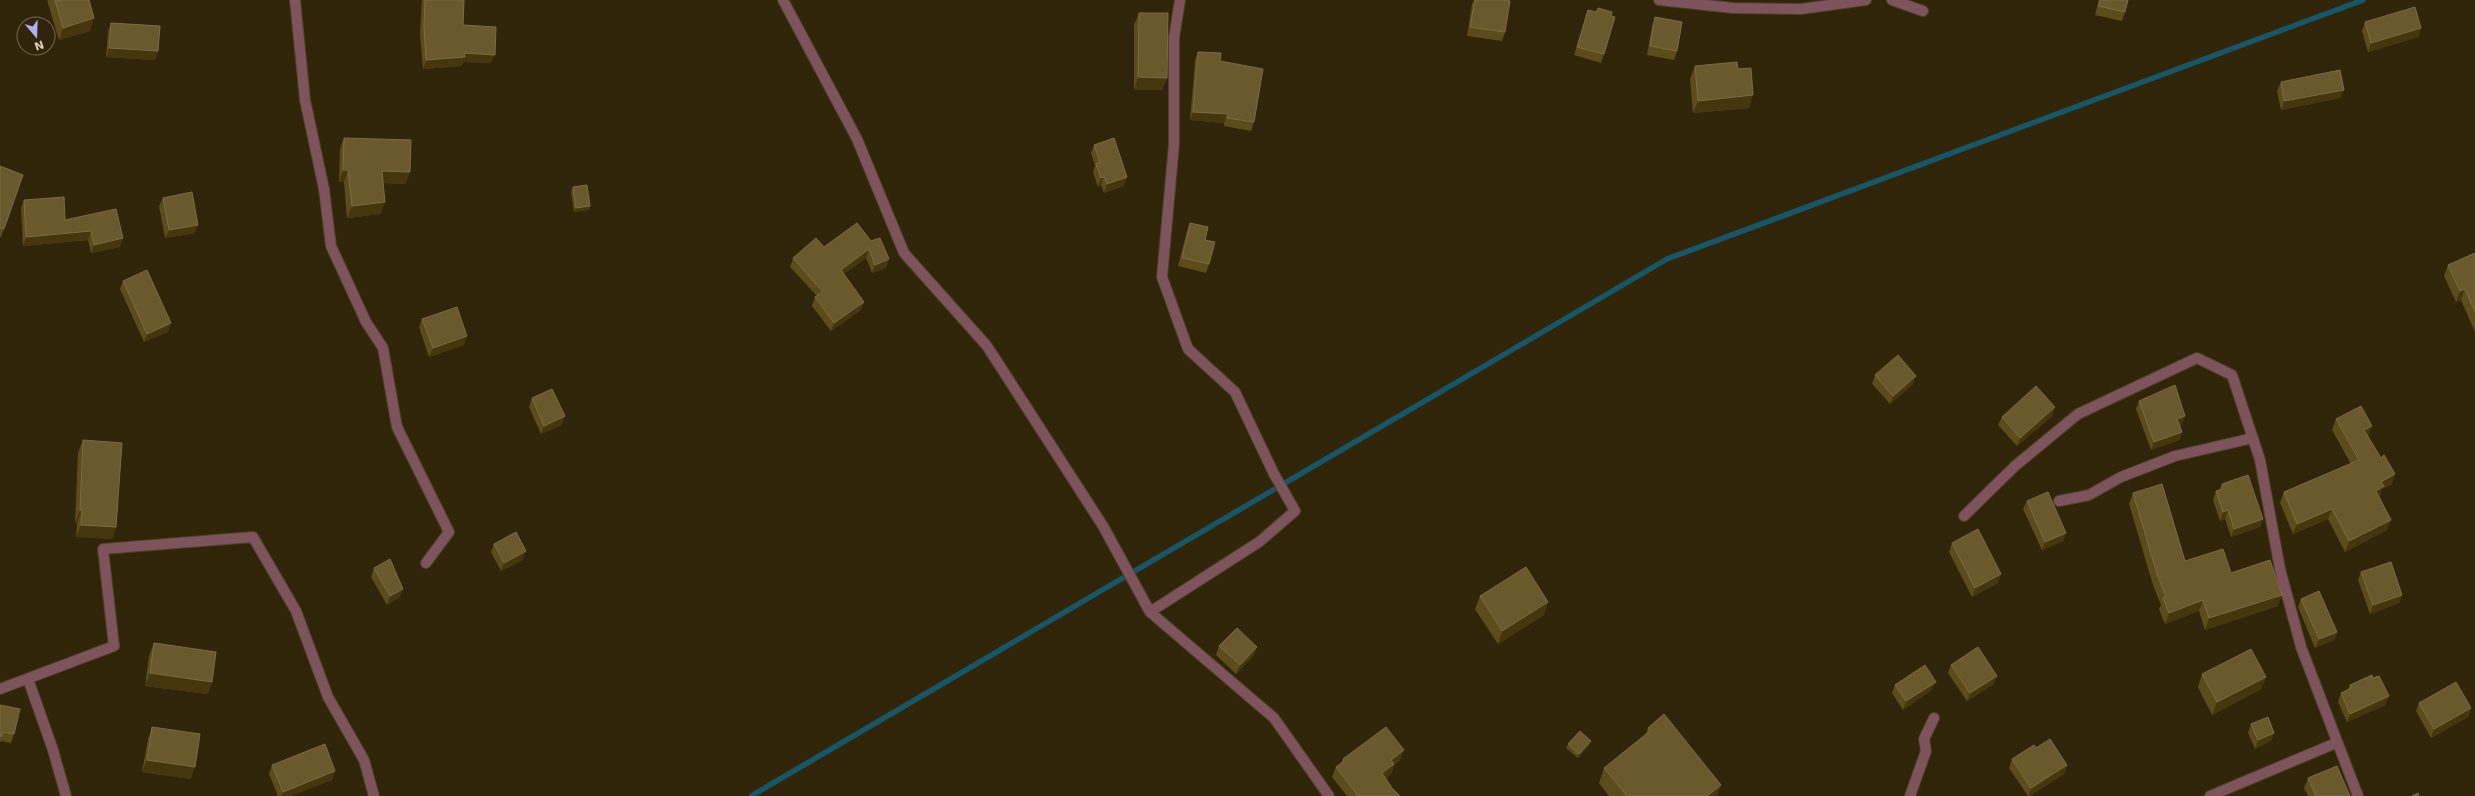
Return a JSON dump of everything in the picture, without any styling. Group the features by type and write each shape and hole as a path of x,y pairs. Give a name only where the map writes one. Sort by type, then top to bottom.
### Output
{"street":[{"path":"295,0 305,100 324,189 331,246 366,322 383,348 397,427 449,532 426,563"},
{"path":"783,0 857,140 904,253 987,346 1103,526 1150,612 1274,718 1330,796"},
{"path":"1150,612 1258,542 1295,511 1274,474 1235,392 1188,349 1162,278 1174,144 1174,38 1180,0"},
{"path":"1659,0 1734,8 1800,10 1866,0"},
{"path":"1892,0 1923,11"},
{"path":"1964,516 2015,466 2078,414 2197,358 2232,375 2260,460 2282,576 2301,647 2336,743 2358,796"},
{"path":"2059,502 2089,495 2121,477 2175,456 2253,438"},
{"path":"0,689 114,646 103,549 253,537 296,611 328,697 364,760 374,796"},
{"path":"28,679 53,750 66,796"},
{"path":"1910,796 1926,751 1924,739 1934,718"},
{"path":"2210,796 2336,743"}],"building":[{"path":"55,0 89,0 94,18 63,28"},
{"path":"425,0 464,0 463,25 496,27 495,55 464,53 465,57 426,60 424,25"},
{"path":"1475,0 1510,1 1505,32 1470,27"},
{"path":"2100,0 2128,0 2125,12 2098,6"},
{"path":"2415,7 2421,28 2371,43 2365,22"},
{"path":"1598,8 1612,12 1611,16 1615,17 1604,54 1577,47 1588,10 1596,12"},
{"path":"1139,13 1168,13 1167,78 1138,77"},
{"path":"1655,17 1682,22 1677,51 1650,46"},
{"path":"111,23 160,26 158,51 109,48"},
{"path":"1198,52 1221,53 1220,61 1263,69 1254,122 1227,118 1228,114 1193,112"},
{"path":"1737,62 1738,69 1751,68 1753,95 1698,101 1695,66"},
{"path":"2340,70 2344,90 2284,101 2281,82"},
{"path":"344,138 411,140 410,172 382,171 385,202 352,206 348,170 343,170"},
{"path":"1114,138 1127,177 1107,184 1104,177 1101,178 1096,164 1100,162 1094,145"},
{"path":"0,166 23,175 4,229 0,228"},
{"path":"587,185 590,206 576,208 573,187"},
{"path":"192,192 198,225 169,230 163,198"},
{"path":"64,197 65,220 116,209 123,238 94,245 91,231 26,237 24,200"},
{"path":"857,223 871,241 880,238 889,259 875,265 869,249 841,270 864,302 834,323 815,297 823,292 793,258 816,238 824,247"},
{"path":"1190,223 1208,227 1205,240 1215,242 1209,264 1182,258"},
{"path":"2475,253 2475,312 2465,289 2460,291 2448,265"},
{"path":"147,270 171,323 147,334 123,281"},
{"path":"457,307 467,336 433,348 422,319"},
{"path":"1898,355 1916,376 1893,396 1875,375"},
{"path":"2175,385 2185,416 2177,419 2182,432 2154,442 2139,401"},
{"path":"2036,386 2055,407 2020,438 2002,417"},
{"path":"552,389 565,416 544,426 532,398"},
{"path":"2361,406 2372,426 2364,430 2381,458 2384,455 2395,474 2381,482 2384,486 2376,491 2391,520 2349,541 2332,509 2297,524 2284,492 2359,460 2336,419"},
{"path":"83,440 122,443 116,527 81,525 82,510 80,510"},
{"path":"2248,475 2263,519 2234,529 2228,510 2223,512 2216,491 2223,489 2222,484"},
{"path":"2162,484 2185,561 2223,549 2231,573 2270,560 2282,595 2209,618 2203,600 2169,613 2163,598 2166,597 2157,574 2133,493"},
{"path":"2048,492 2066,533 2045,542 2027,501"},
{"path":"1978,529 2001,574 1975,588 1952,543"},
{"path":"516,532 526,551 504,563 494,544"},
{"path":"390,559 403,589 390,596 374,568"},
{"path":"2391,562 2402,595 2373,605 2361,572"},
{"path":"1526,567 1548,602 1502,631 1480,596"},
{"path":"2319,591 2337,632 2319,639 2301,599"},
{"path":"1237,628 1257,647 1240,665 1219,646"},
{"path":"154,643 216,652 212,682 150,673"},
{"path":"1978,647 1997,676 1970,693 1951,665"},
{"path":"2251,649 2266,677 2217,702 2202,674"},
{"path":"1925,665 1936,682 1906,701 1895,685"},
{"path":"2372,675 2373,678 2379,676 2389,696 2350,714 2341,693 2351,688 2350,685"},
{"path":"2456,682 2471,708 2434,729 2419,703"},
{"path":"0,705 20,709 14,734 3,732 2,736 0,736"},
{"path":"1664,714 1721,785 1707,796 1627,796 1604,768 1650,731 1648,728"},
{"path":"2268,717 2274,733 2258,740 2251,724"},
{"path":"152,727 200,734 195,767 147,760"},
{"path":"1386,727 1404,750 1391,760 1394,764 1382,773 1392,788 1400,796 1358,796 1336,767 1344,761 1343,759"},
{"path":"1580,731 1591,741 1579,754 1568,744"},
{"path":"2050,739 2067,765 2031,788 2012,759 2034,745 2036,748"},
{"path":"325,744 335,771 283,792 272,765"},
{"path":"2337,766 2350,796 2316,796 2308,778"},
{"path":"2418,793 2419,796 2412,796"}],"waterway":[{"path":"751,796 1667,259 2363,0"}]}
